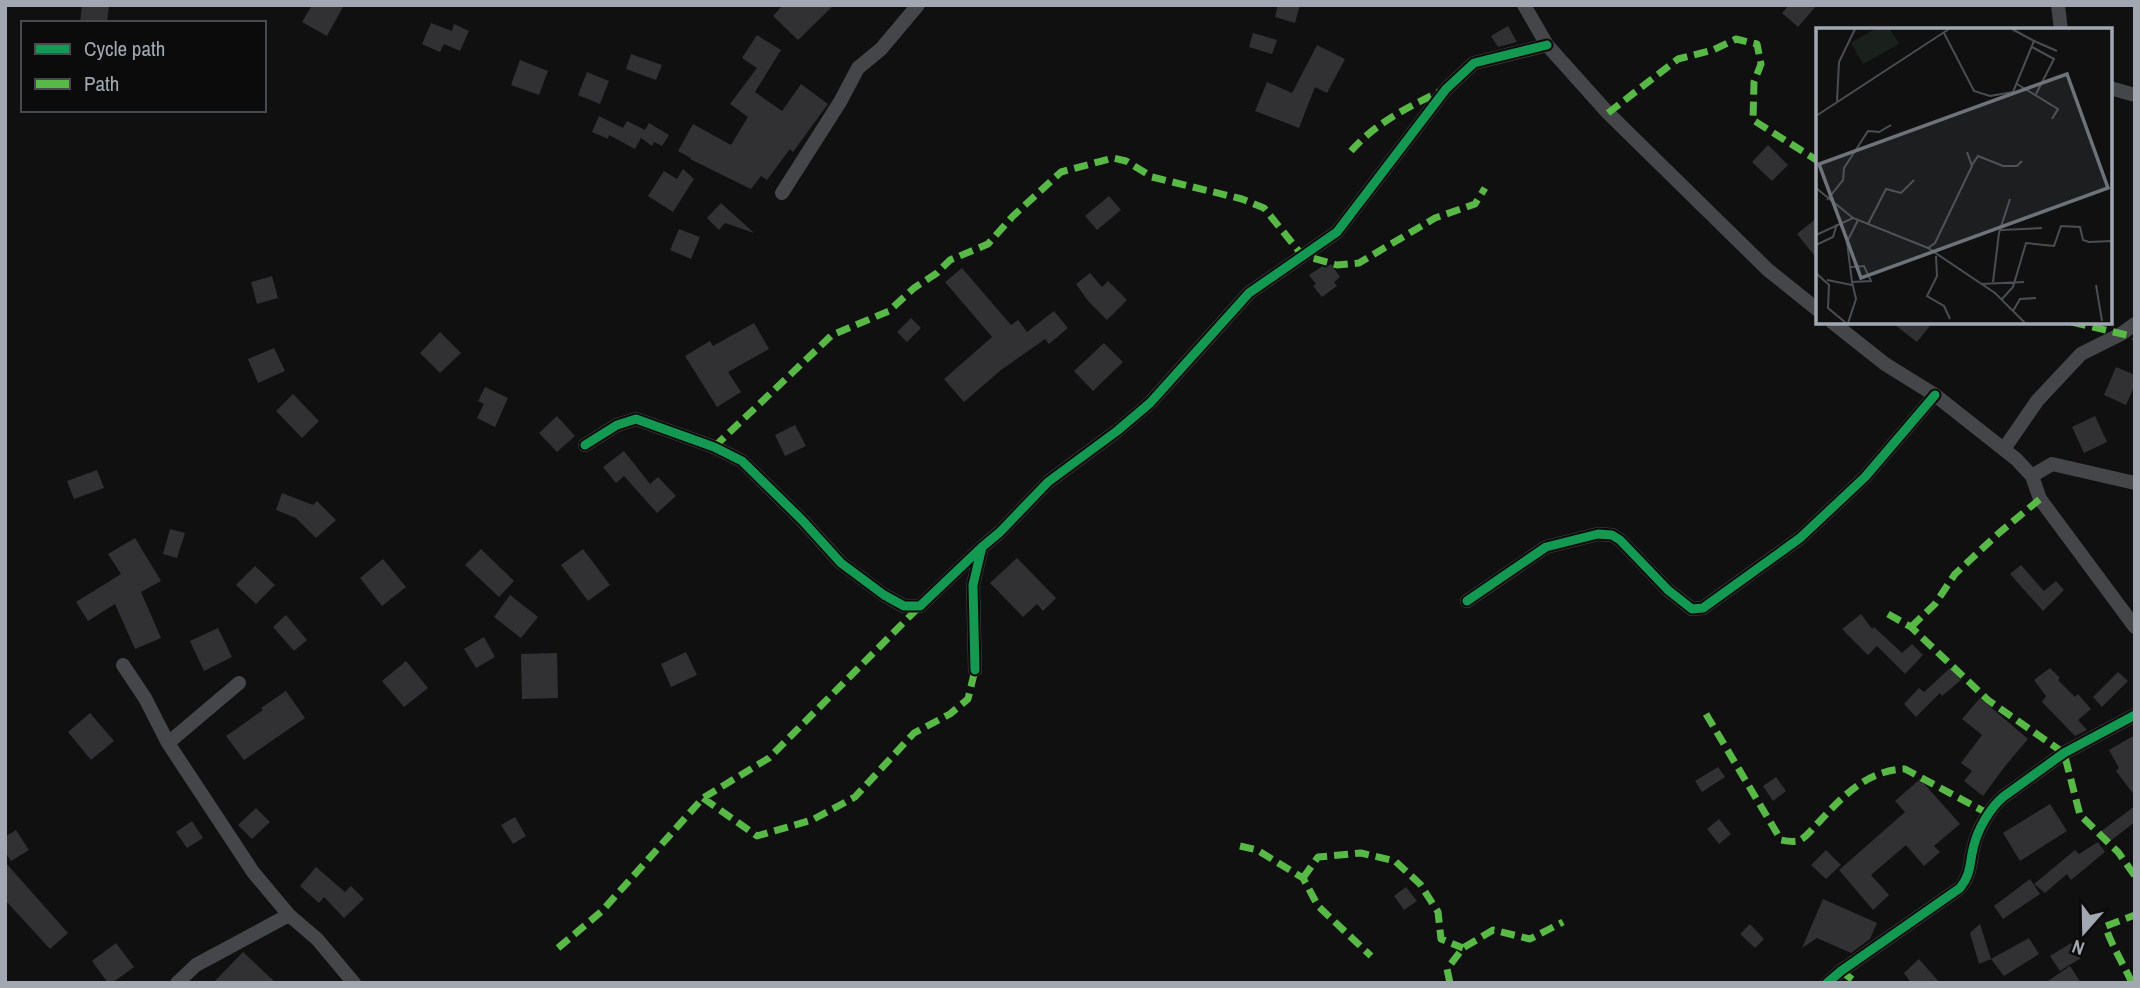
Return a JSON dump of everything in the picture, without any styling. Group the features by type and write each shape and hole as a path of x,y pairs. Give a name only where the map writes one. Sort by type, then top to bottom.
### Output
{"street":[{"path":"782,192 840,102 858,68 880,49 918,5"},
{"path":"1524,5 1547,45 1608,113 1768,270 1816,308"},
{"path":"2058,5 2061,28"},
{"path":"585,445 617,425 636,419 713,447 741,461 841,562 884,595 904,606 920,607 1000,532 1048,482 1150,403 1248,293 1337,232 1446,89 1474,63 1547,45"},
{"path":"2112,89 2135,95"},
{"path":"1835,324 1885,364 1936,395 2004,449 2032,476 2040,499 2135,627"},
{"path":"2004,449 2038,401 2081,354 2135,324"},
{"path":"1467,601 1546,547 1598,534 1612,535 1639,558 1668,590 1692,609 1703,608 1800,538 1865,477 1936,395"},
{"path":"2032,476 2052,464 2135,483"},
{"path":"975,670 973,585 982,547"},
{"path":"123,665 145,698 168,743 253,872 289,915 317,939 354,983"},
{"path":"168,743 239,683"},
{"path":"1827,983 1960,888 1968,878 1974,844 1994,804 2064,752 2135,715"},
{"path":"177,983 196,965 289,915"}],"building":[{"path":"82,5 109,5 107,21 80,21"},
{"path":"312,5 344,5 327,36 302,22"},
{"path":"783,5 834,5 798,40 773,16"},
{"path":"1278,5 1300,5 1295,23 1275,17"},
{"path":"1789,5 1817,5 1798,27 1782,13"},
{"path":"431,23 452,31 454,24 469,31 460,51 444,44 440,52 422,44"},
{"path":"1508,26 1517,42 1498,47 1491,36"},
{"path":"1253,33 1277,40 1272,54 1249,47"},
{"path":"757,35 781,50 755,92 782,111 801,84 828,104 793,152 790,149 767,180 761,176 751,189 678,151 693,124 731,145 748,117 730,104 757,68 742,58"},
{"path":"1317,45 1345,59 1327,93 1315,87 1299,128 1255,111 1267,82 1292,93"},
{"path":"631,54 662,65 656,80 626,69"},
{"path":"520,60 548,71 539,95 511,85"},
{"path":"587,72 609,81 600,104 578,95"},
{"path":"599,116 623,128 627,121 645,130 649,123 669,135 662,146 654,142 652,146 641,138 635,149 609,135 608,139 592,132"},
{"path":"1768,145 1788,165 1772,181 1752,162"},
{"path":"683,169 694,179 673,212 648,196 664,171 677,179"},
{"path":"1109,196 1121,210 1097,230 1085,216"},
{"path":"721,203 754,233 725,223 719,230 707,218"},
{"path":"1816,219 1816,258 1797,234"},
{"path":"679,229 700,237 691,259 670,250"},
{"path":"1331,264 1340,277 1334,282 1337,286 1322,297 1313,286 1316,284 1309,275"},
{"path":"962,268 1011,325 1018,320 1027,332 1054,311 1068,328 1049,344 1045,339 1001,370 964,402 944,379 992,337 945,282"},
{"path":"1090,273 1102,287 1108,281 1127,300 1107,320 1076,284"},
{"path":"272,276 278,298 257,304 251,282"},
{"path":"911,318 921,328 907,342 897,332"},
{"path":"754,323 769,349 728,372 741,392 717,407 685,356 710,341 713,346"},
{"path":"1894,324 1931,324 1917,342"},
{"path":"440,332 461,353 440,373 420,353"},
{"path":"1104,343 1123,362 1093,391 1074,371"},
{"path":"274,348 285,371 258,383 248,359"},
{"path":"2116,367 2135,375 2135,385 2126,405 2104,395"},
{"path":"485,387 508,398 495,427 477,418 484,404 478,401"},
{"path":"293,394 319,421 302,438 276,411"},
{"path":"557,416 575,436 557,452 539,433"},
{"path":"2095,416 2107,442 2084,453 2072,427"},
{"path":"795,425 806,446 785,456 775,435"},
{"path":"624,451 650,484 658,477 676,496 657,513 624,476 616,483 603,467"},
{"path":"97,470 104,488 74,499 67,481"},
{"path":"282,493 313,505 317,501 336,520 316,538 296,518 276,510"},
{"path":"170,529 185,533 177,558 163,554"},
{"path":"135,538 161,581 141,592 161,638 135,649 115,604 88,621 76,602 121,574 108,554"},
{"path":"481,549 514,581 499,597 465,565"},
{"path":"583,549 610,585 588,601 561,565"},
{"path":"1017,558 1056,598 1043,611 1037,604 1023,617 990,583"},
{"path":"383,559 406,587 382,606 360,578"},
{"path":"2021,565 2044,591 2056,581 2064,590 2043,611 2010,574"},
{"path":"255,566 275,585 256,604 236,585"},
{"path":"510,595 538,617 521,638 494,617"},
{"path":"1861,614 1872,629 1874,627 1902,653 1912,644 1923,655 1905,674 1877,646 1868,655 1842,629"},
{"path":"286,615 307,640 294,651 273,627"},
{"path":"218,628 232,657 204,671 190,641"},
{"path":"484,637 495,657 476,668 464,649"},
{"path":"686,652 697,675 671,687 661,664"},
{"path":"557,653 558,698 522,699 521,654"},
{"path":"406,661 428,688 404,707 382,681"},
{"path":"1950,668 1961,680 1942,696 1940,693 1916,717 1904,704 1919,688 1924,692"},
{"path":"2050,668 2075,697 2078,694 2091,709 2078,720 2087,730 2075,736 2042,702 2046,696 2034,680"},
{"path":"2118,672 2128,681 2102,707 2093,697"},
{"path":"286,691 305,718 244,760 226,736"},
{"path":"1980,698 2028,739 1983,796 1964,781 1972,771 1961,763 1982,735 1962,719"},
{"path":"90,713 114,741 91,760 68,732"},
{"path":"2135,735 2135,796 2116,771 2119,768 2109,750"},
{"path":"1718,767 1725,777 1702,792 1695,781"},
{"path":"1776,777 1786,791 1773,801 1763,786"},
{"path":"1920,779 1960,824 1934,846 1940,852 1924,866 1906,845 1871,875 1889,895 1873,910 1839,870 1905,812 1895,801"},
{"path":"2050,804 2067,831 2020,861 2003,833"},
{"path":"2135,806 2135,822 2105,845 2096,835"},
{"path":"256,808 270,822 252,839 238,825"},
{"path":"515,817 526,836 513,844 501,825"},
{"path":"1719,819 1731,834 1719,844 1707,829"},
{"path":"192,821 203,838 187,848 176,832"},
{"path":"16,830 29,850 11,861 5,852 5,837"},
{"path":"2098,842 2105,852 2071,880 2067,874 2045,893 2034,884 2075,850 2079,854"},
{"path":"1826,850 1841,865 1826,879 1811,865"},
{"path":"5,862 68,933 50,949 5,900"},
{"path":"316,867 345,892 351,886 364,899 344,918 324,897 319,903 300,886"},
{"path":"2030,879 2040,894 2003,919 1994,906"},
{"path":"1406,887 1417,901 1404,910 1394,896"},
{"path":"1823,899 1877,923 1870,939 1851,953 1817,938 1802,948"},
{"path":"1750,924 1764,939 1755,948 1740,934"},
{"path":"1980,924 1991,959 1979,964 1970,933"},
{"path":"2029,938 2039,954 2004,976 1991,959"},
{"path":"116,943 134,967 108,983 92,961"},
{"path":"2071,943 2081,958 2060,971 2050,956"},
{"path":"243,952 276,983 213,983"},
{"path":"1919,959 1940,983 1911,983 1904,973"},
{"path":"2070,966 2081,983 2045,983"}],"marked path":[{"path":"1608,113 1678,59 1713,50 1736,39 1757,44 1761,64 1754,82 1753,120 1816,160"},
{"path":"1351,151 1381,124 1439,92"},
{"path":"714,447 832,335 889,311 950,260 988,244 1013,216 1061,172 1113,158 1126,161 1152,177 1242,199 1264,208 1302,255 1337,265 1359,263 1435,218 1475,204 1485,188"},
{"path":"2080,324 2135,337"},
{"path":"1911,627 1935,604 1955,574 2040,499"},
{"path":"558,948 602,911 703,798 769,758 920,606"},
{"path":"1888,614 1911,627 1988,700 2064,753 2080,815 2118,852 2135,876"},
{"path":"703,798 757,836 812,820 855,797 914,733 950,714 968,699 975,670"},
{"path":"1706,714 1781,840 1801,840 1857,786 1891,770 1905,769 1989,814"},
{"path":"1240,846 1257,850 1303,878 1318,906 1371,956"},
{"path":"1303,878 1318,857 1361,853 1395,861 1420,884 1438,912 1441,939 1463,948"},
{"path":"2132,983 2106,926 2135,915"},
{"path":"1450,983 1447,969 1463,948 1493,930 1530,939 1563,922"},
{"path":"1841,971 1857,983"}],"cycle path":[{"path":"975,670 973,585 982,547 1048,482 1150,403 1249,293 1337,232 1446,89 1474,63 1547,45"},
{"path":"1467,601 1546,547 1598,534 1612,535 1620,540 1668,590 1692,609 1703,608 1800,538 1865,477 1935,395"},
{"path":"585,445 617,425 636,419 714,447 742,461 841,563 884,595 904,606 920,606 982,547"},
{"path":"1827,983 1960,888 1968,873 1974,845 1982,826 2003,797 2064,753 2135,715"}]}
